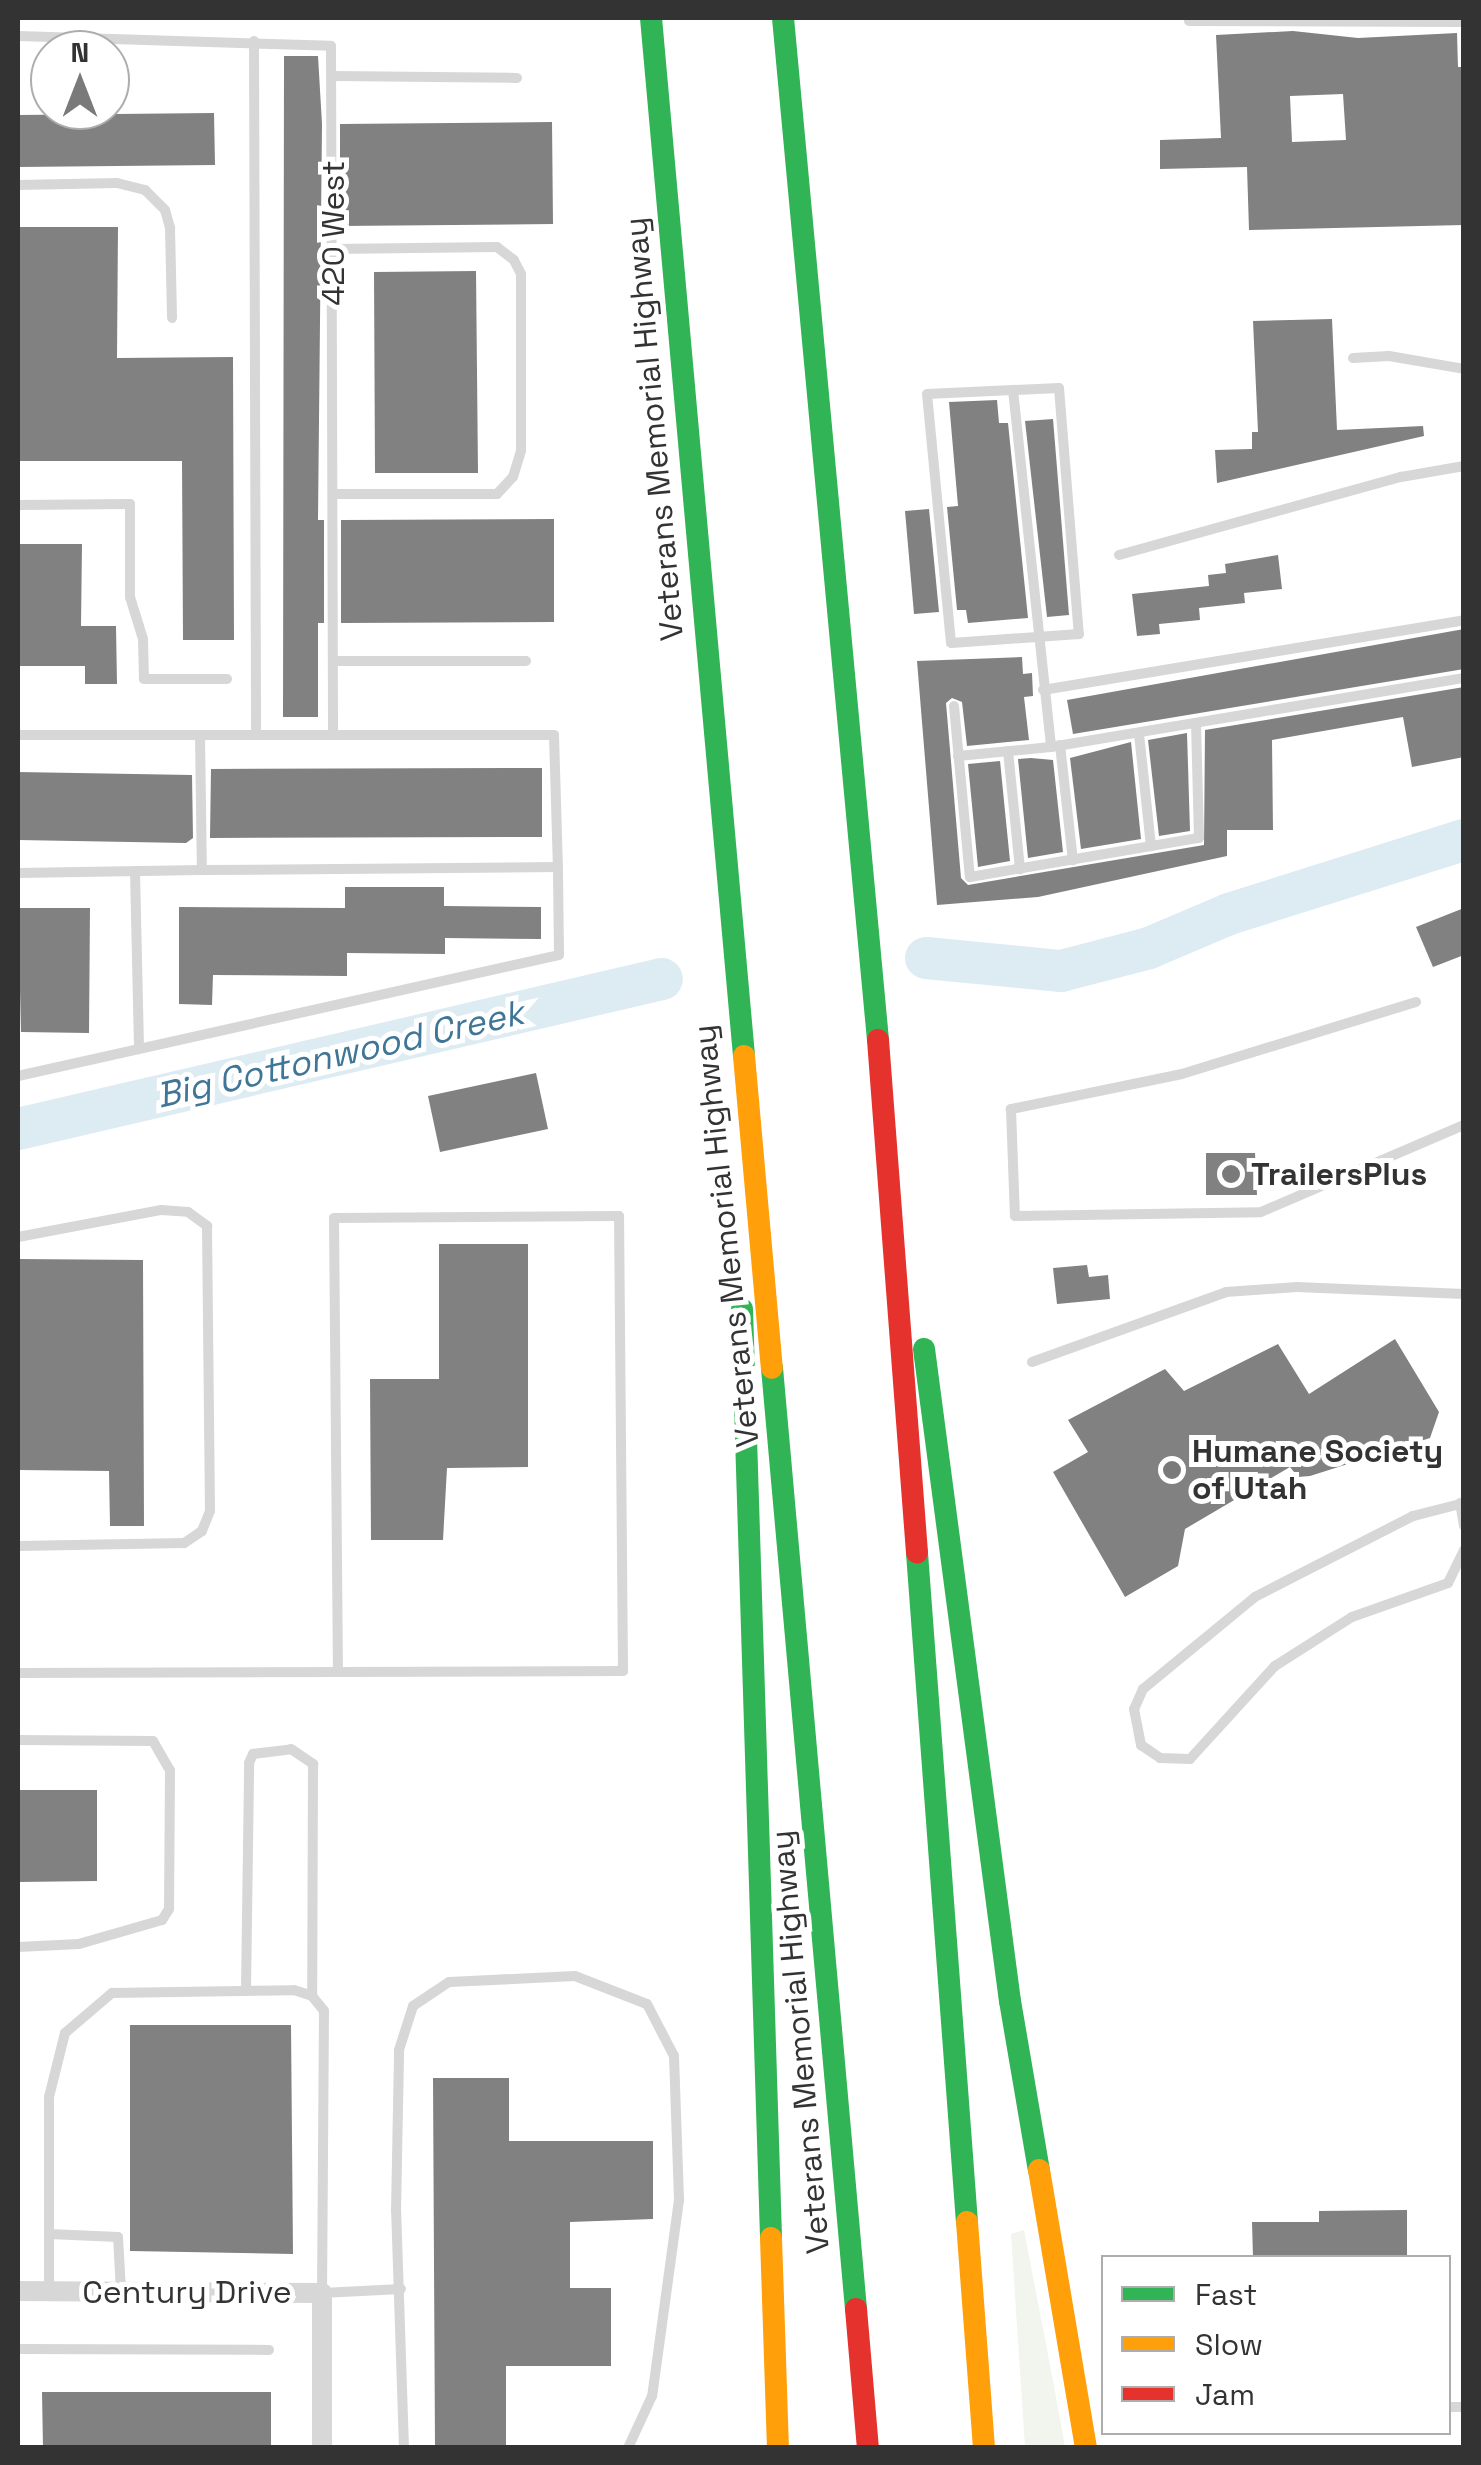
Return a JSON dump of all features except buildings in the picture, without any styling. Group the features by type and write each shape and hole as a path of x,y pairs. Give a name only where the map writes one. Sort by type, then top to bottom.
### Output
{"highway":[{"name":"Veterans Memorial Highway","path":"651,18 732,966 868,2448"},
{"path":"782,18 871,945 984,2448"},
{"path":"871,945 1010,2000 1086,2448"},
{"path":"732,966 778,2448"}],"street":[{"name":"Century Drive","path":"18,2291 322,2292 322,2448"}],"lane":[{"path":"1189,21 1464,22"},
{"path":"18,36 326,42 334,76 516,78"},
{"path":"254,41 256,735"},
{"name":"420 West","path":"333,735 334,76"},
{"path":"18,184 117,184 145,190 165,210 170,228 172,318"},
{"path":"333,248 497,247 514,260 522,274 522,450 514,477 497,494 333,494"},
{"path":"1352,358 1389,356 1464,370"},
{"path":"1059,388 1079,634 1036,638 951,643 927,394 1059,388"},
{"path":"1013,390 1036,638 1073,860"},
{"path":"1118,555 1401,477 1464,466"},
{"path":"18,505 130,504 130,597 142,639 144,680 227,679"},
{"path":"1043,690 1464,620"},
{"path":"333,661 526,661"},
{"path":"958,756 1140,734 1464,678"},
{"path":"954,706 970,877 1199,838 1196,725"},
{"path":"18,735 554,734 559,954 18,1076"},
{"path":"1140,734 1152,846"},
{"path":"200,735 202,870"},
{"path":"1008,752 1020,869"},
{"path":"18,873 558,867"},
{"path":"135,871 139,1046"},
{"path":"1416,1002 1182,1074 1011,1109 1015,1216 1261,1212 1464,1125"},
{"path":"18,1237 161,1210 188,1212 207,1226 210,1511 202,1532 184,1543 18,1546"},
{"path":"18,1672 338,1672 623,1672 619,1216 334,1218 338,1672"},
{"path":"1032,1362 1226,1292 1296,1287 1464,1294"},
{"path":"1464,1526 1462,1503 1412,1516 1255,1597 1143,1689 1134,1709 1141,1746 1160,1758 1190,1759 1275,1666 1352,1617 1448,1582 1464,1550"},
{"path":"18,1740 153,1742 170,1770 169,1909 162,1920 78,1944 18,1947"},
{"path":"246,1990 248,1763 253,1754 292,1749 314,1764 312,1996 324,2011 322,2292 401,2289"},
{"path":"404,2448 399,2050 413,2006 449,1982 575,1976 647,2004 674,2056 679,2200 652,2396 628,2448"},
{"path":"49,2291 50,2097 66,2033 112,1993 246,1990 312,1996"},
{"path":"49,2234 118,2237 121,2291"},
{"path":"18,2349 269,2350"}],"shaded area":[{"path":"1024,2230 1065,2447 1025,2447 1011,2234"}],"waterway":[{"name":"Big Cottonwood Creek","path":"926,958 1061,971 1149,948 1229,914 1464,840"},
{"name":"Big Cottonwood Creek","path":"18,1129 662,979"}],"traffic: fast":[{"path":"651,18 744,1056"},
{"path":"783,18 878,1040"},
{"path":"742,1309 771,2238"},
{"path":"924,1349 1010,2001 1039,2170"},
{"path":"772,1368 856,2309"},
{"path":"917,1553 967,2222"}],"traffic: slow":[{"path":"744,1056 772,1368"},
{"path":"1039,2170 1086,2448"},
{"path":"967,2222 984,2448"},
{"path":"771,2238 778,2448"}],"traffic: jam":[{"path":"878,1040 917,1553"},
{"path":"856,2309 868,2448"}],"place":[{"name":"TrailersPlus","path":"1231,1174"},
{"name":"Humane Society of Utah","path":"1172,1470"}]}
